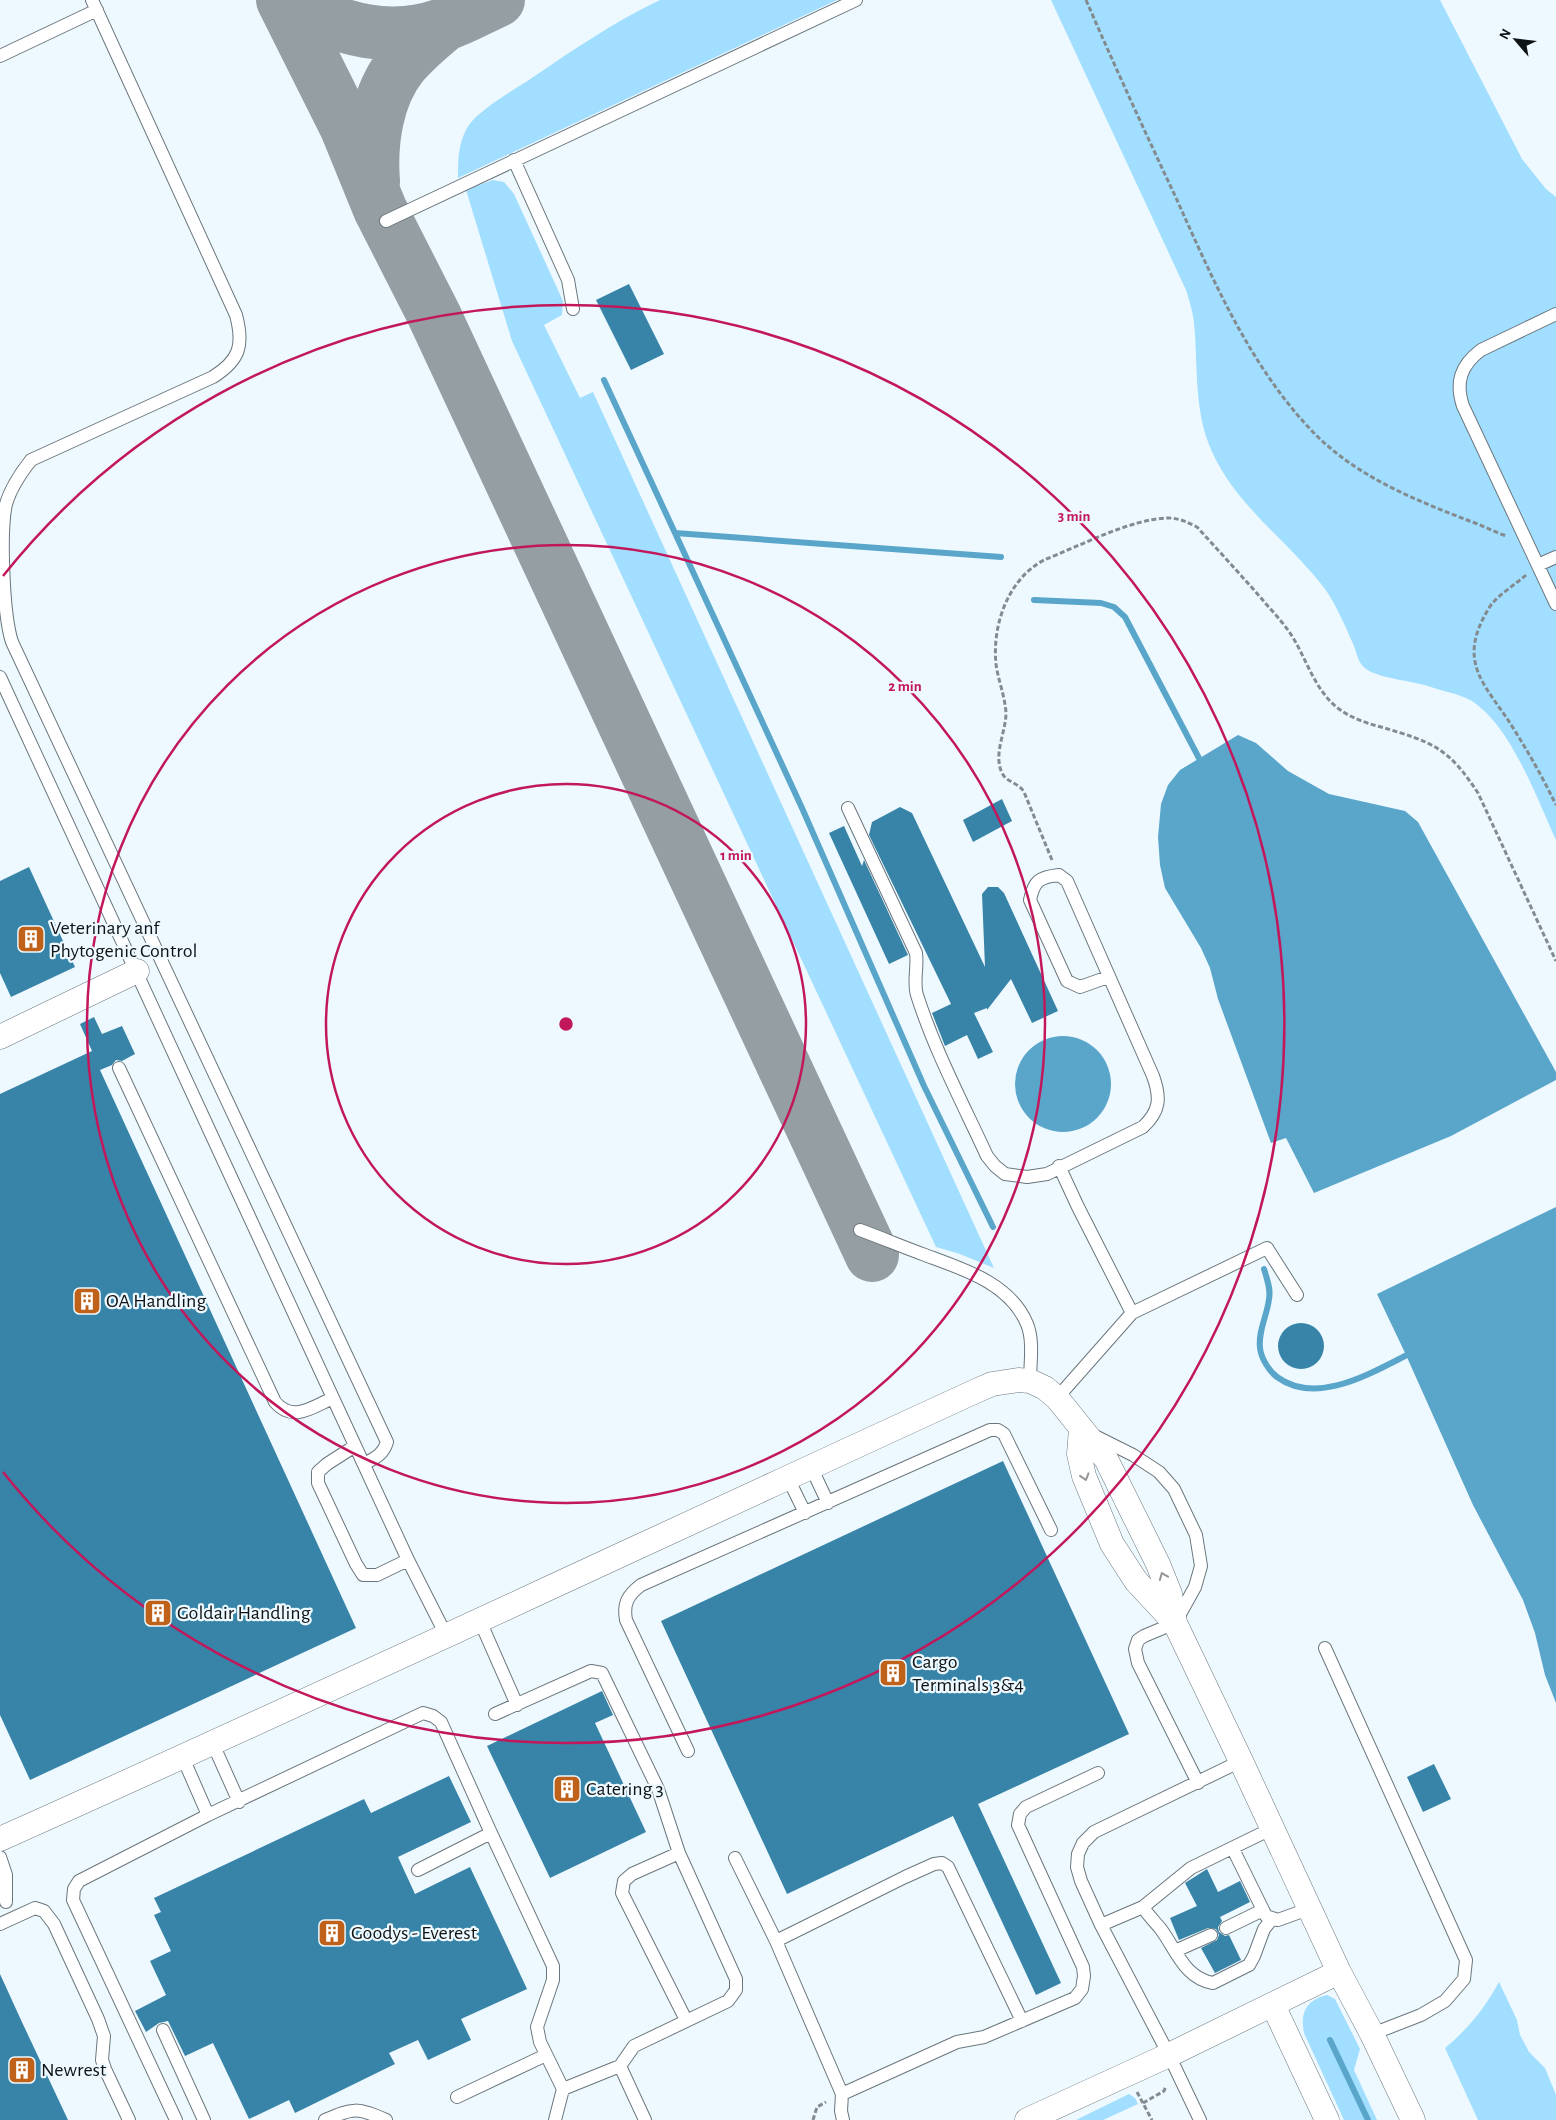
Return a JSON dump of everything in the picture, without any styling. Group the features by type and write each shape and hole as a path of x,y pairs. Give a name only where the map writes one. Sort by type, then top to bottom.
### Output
{"street":[{"path":"0,1037 137,972"},
{"path":"0,1839 183,1758 447,1637 576,1575 992,1384 1007,1380 1030,1381 1045,1388 1057,1398 1106,1459 1147,1540 1170,1594 1175,1623 1242,1761 1339,1972 1372,2034 1413,2120"},
{"path":"1081,1429 1079,1454 1084,1476 1112,1544 1136,1581 1175,1623"},
{"path":"1027,2120 1169,2056 1339,1972"},
{"path":"1273,2005 1327,2120"}],"lane":[{"path":"386,221 856,0"},
{"path":"0,56 94,5 236,315 241,334 237,352 227,368 220,373 31,460 18,476 5,505 2,529 6,625 12,642 387,1442 385,1450 378,1457 364,1464"},
{"path":"514,160 568,280 573,309"},
{"path":"1556,314 1480,350 1464,366 1458,385 1463,406 1556,604"},
{"path":"1538,565 1556,557"},
{"path":"0,677 408,1560 447,1637"},
{"path":"848,808 916,954 918,965 915,978 916,993 946,1068 987,1156 1005,1174 1016,1177 1047,1174 1059,1166 1143,1127 1152,1119 1157,1108 1157,1087 1067,881 1058,875 1046,876 1037,881 1030,900 1067,981 1080,987 1108,977"},
{"path":"119,1068 275,1402 288,1413 297,1413 333,1398"},
{"path":"1059,1166 1132,1313"},
{"path":"860,1230 973,1273 1008,1296 1020,1308 1028,1326 1031,1344 1030,1381"},
{"path":"1057,1398 1132,1313 1267,1248 1297,1295"},
{"path":"1081,1429 1144,1462 1159,1472 1174,1489 1196,1536 1201,1566 1195,1587 1175,1623 1144,1636 1138,1640 1135,1649 1138,1663 1198,1783"},
{"path":"688,1751 626,1620 624,1610 626,1600 641,1585 990,1430 998,1430 1004,1434 1052,1530"},
{"path":"355,1446 318,1472 318,1483 362,1575 377,1574 408,1560"},
{"path":"811,1467 828,1503"},
{"path":"788,1478 805,1513"},
{"path":"480,1621 517,1705"},
{"path":"1325,1648 1466,1960 1464,1979 1445,2001 1421,2015 1372,2034"},
{"path":"495,1714 591,1671 602,1673 658,1789 679,1853 736,1979 736,1990 728,2001 634,2046 620,2066 563,2089"},
{"path":"176,2120 73,1900 74,1889 79,1881 208,1815 423,1713 441,1722 553,1966 553,1980 537,2027 540,2042 563,2089 555,2120"},
{"path":"213,1744 238,1802"},
{"path":"183,1758 208,1815"},
{"path":"1200,2120 1101,1925 1077,1867 1078,1854 1083,1843 1094,1832 1242,1761"},
{"path":"842,2094 957,2042 984,2037 1075,1998 1082,1989 1083,1967 1018,1826 1020,1814 1026,1807 1098,1773"},
{"path":"1101,1925 1143,1907 1191,1868 1234,1849 1273,1828"},
{"path":"418,1870 491,1833"},
{"path":"1234,1849 1268,1915 1278,1920 1311,1908"},
{"path":"679,1853 632,1874 624,1881 622,1893 686,2020"},
{"path":"0,1857 6,1875 3,1897 14,1918"},
{"path":"735,1858 776,1941 842,2094 840,2112 843,2120"},
{"path":"776,1941 920,1870 942,1862 948,1867 1022,2021"},
{"path":"1143,1907 1192,1973 1198,1978 1213,1983 1249,1965 1268,1915"},
{"path":"0,1924 35,1908 44,1911 54,1924 98,2019 104,2036 102,2060 129,2120"},
{"path":"1226,1928 1268,1915"},
{"path":"1175,1951 1211,1935"},
{"path":"163,2030 204,2120"},
{"path":"457,2097 546,2055"},
{"path":"620,2066 645,2120"},
{"path":"325,2120 350,2109 365,2112 386,2120"}],"path":[{"path":"1086,0 1204,262 1258,360 1283,397 1312,432 1344,459 1380,482 1424,504 1481,525 1501,535 1526,538"},
{"path":"1058,875 1024,792 1019,784 1009,780 1002,774 999,762 1006,713 996,665 995,640 997,622 1015,587 1030,567 1134,524 1169,518 1185,520 1197,527 1278,618 1292,636 1307,668 1323,692 1338,709 1360,721 1434,745 1452,759 1478,793 1556,961"},
{"path":"1538,565 1490,607 1478,633 1474,656 1478,676 1514,730 1556,805"},
{"path":"1143,2103 1164,2091 1168,2083 1179,2077"}],"shaded area":[{"path":"660,0 837,0 458,178 458,159 461,141 470,123 476,117 502,97 591,38"},
{"path":"1051,0 1440,0 1522,159 1546,189 1556,197 1556,840 1521,763 1498,726 1484,711 1470,700 1461,696 1380,675 1363,667 1341,616 1325,589 1294,553 1260,519 1230,483 1208,442 1200,413 1194,322 1186,290"},
{"path":"493,180 504,182 514,194 563,301 562,315 544,325 580,398 593,392 994,1268 960,1254 936,1247 512,341 466,190"},
{"path":"1238,735 1256,743 1288,771 1329,794 1405,811 1418,822 1556,1072 1556,1080 1451,1136 1314,1193 1286,1138 1271,1143 1218,999 1210,968 1201,948 1165,888 1160,865 1158,837 1161,804 1168,785 1180,770"},
{"path":"1063,1036 1081,1040 1097,1050 1107,1066 1111,1084 1107,1102 1097,1118 1081,1128 1063,1132 1045,1128 1029,1118 1019,1102 1015,1084 1019,1066 1029,1050 1045,1040"},
{"path":"1556,1207 1556,1703 1545,1675 1535,1633 1523,1600 1473,1505 1377,1294"},
{"path":"1499,1982 1517,2020 1520,2035 1529,2052 1545,2068 1556,2095 1556,2120 1478,2120 1445,2048 1475,2018"},
{"path":"1327,1995 1335,1999 1360,2049 1354,2070 1377,2120 1344,2120 1304,2033 1303,2019 1306,2008 1314,2000"},
{"path":"1129,2094 1135,2098 1138,2104 1103,2120 1076,2120"}],"building":[{"path":"629,284 664,354 631,370 596,300"},
{"path":"1002,799 1012,821 973,842 963,820"},
{"path":"900,807 912,813 985,967 982,894 988,887 998,887 1004,893 1058,1011 1032,1023 1011,979 987,1010 987,1008 974,1013 993,1052 978,1059 967,1035 945,1046 932,1013 951,1004 869,835 872,822"},
{"path":"844,826 862,866 864,860 908,955 889,964 829,833"},
{"name":"Veterinary anf Phytogenic Control","path":"29,867 75,967 11,997 0,973 0,881"},
{"path":"94,1017 102,1034 122,1026 135,1054 122,1061 116,1060 112,1065 100,1070 356,1628 30,1780 0,1715 0,1094 92,1051 80,1024"},
{"path":"1301,1323 1314,1327 1320,1333 1324,1346 1320,1359 1314,1365 1301,1369 1288,1365 1282,1359 1278,1346 1282,1333 1288,1327"},
{"name":"Cargo Terminals 3&4","path":"1003,1461 1129,1734 978,1804 1061,1983 1036,1995 953,1816 787,1894 661,1621"},
{"name":"Catering 3","path":"602,1691 613,1715 595,1723 646,1832 550,1878 487,1746"},
{"path":"1434,1764 1451,1799 1423,1812 1407,1777"},
{"name":"Goodys - Everest","path":"449,1776 471,1822 398,1857 415,1894 470,1867 527,1989 461,2019 471,2040 428,2060 418,2040 389,2053 395,2064 295,2113 289,2100 249,2119 213,2043 185,2056 168,2021 159,2023 146,2032 135,2011 166,1995 150,1961 171,1951 154,1915 161,1912 154,1898 364,1799 371,1813"},
{"path":"1207,1869 1218,1892 1240,1881 1250,1902 1220,1917 1222,1921 1218,1927 1219,1932 1225,1936 1229,1935 1241,1960 1215,1973 1201,1948 1217,1940 1219,1935 1216,1929 1208,1928 1179,1940 1170,1918 1197,1906 1185,1883"},
{"name":"Newrest","path":"0,1974 21,2020 68,2120 0,2120"}],"waterway":[{"path":"604,380 675,533 1001,557"},
{"path":"675,533 802,808 924,1086 993,1227"},
{"path":"1034,600 1101,603 1114,607 1125,617 1202,764"},
{"path":"1264,1269 1269,1295 1260,1336 1260,1348 1266,1364 1277,1377 1293,1385 1310,1388 1328,1387 1364,1376 1413,1352"},
{"path":"1330,2040 1368,2120"}],"taxiway":[{"path":"283,0 347,128 380,209 434,315 872,1255"},
{"path":"295,0 311,11 347,27 386,33 426,30 458,19 498,0"},
{"path":"373,182 374,136 386,90 402,64 422,43 445,24"}],"place":[{"name":"Veterinary anf Phytogenic Control","path":"31,939"},
{"name":"OA Handling","path":"87,1301"},
{"name":"Goldair Handling","path":"158,1613"},
{"name":"Cargo Terminals 3&4","path":"893,1673"},
{"name":"Catering 3","path":"567,1789"},
{"name":"Goodys - Everest","path":"332,1933"},
{"name":"Newrest","path":"22,2070"}]}
